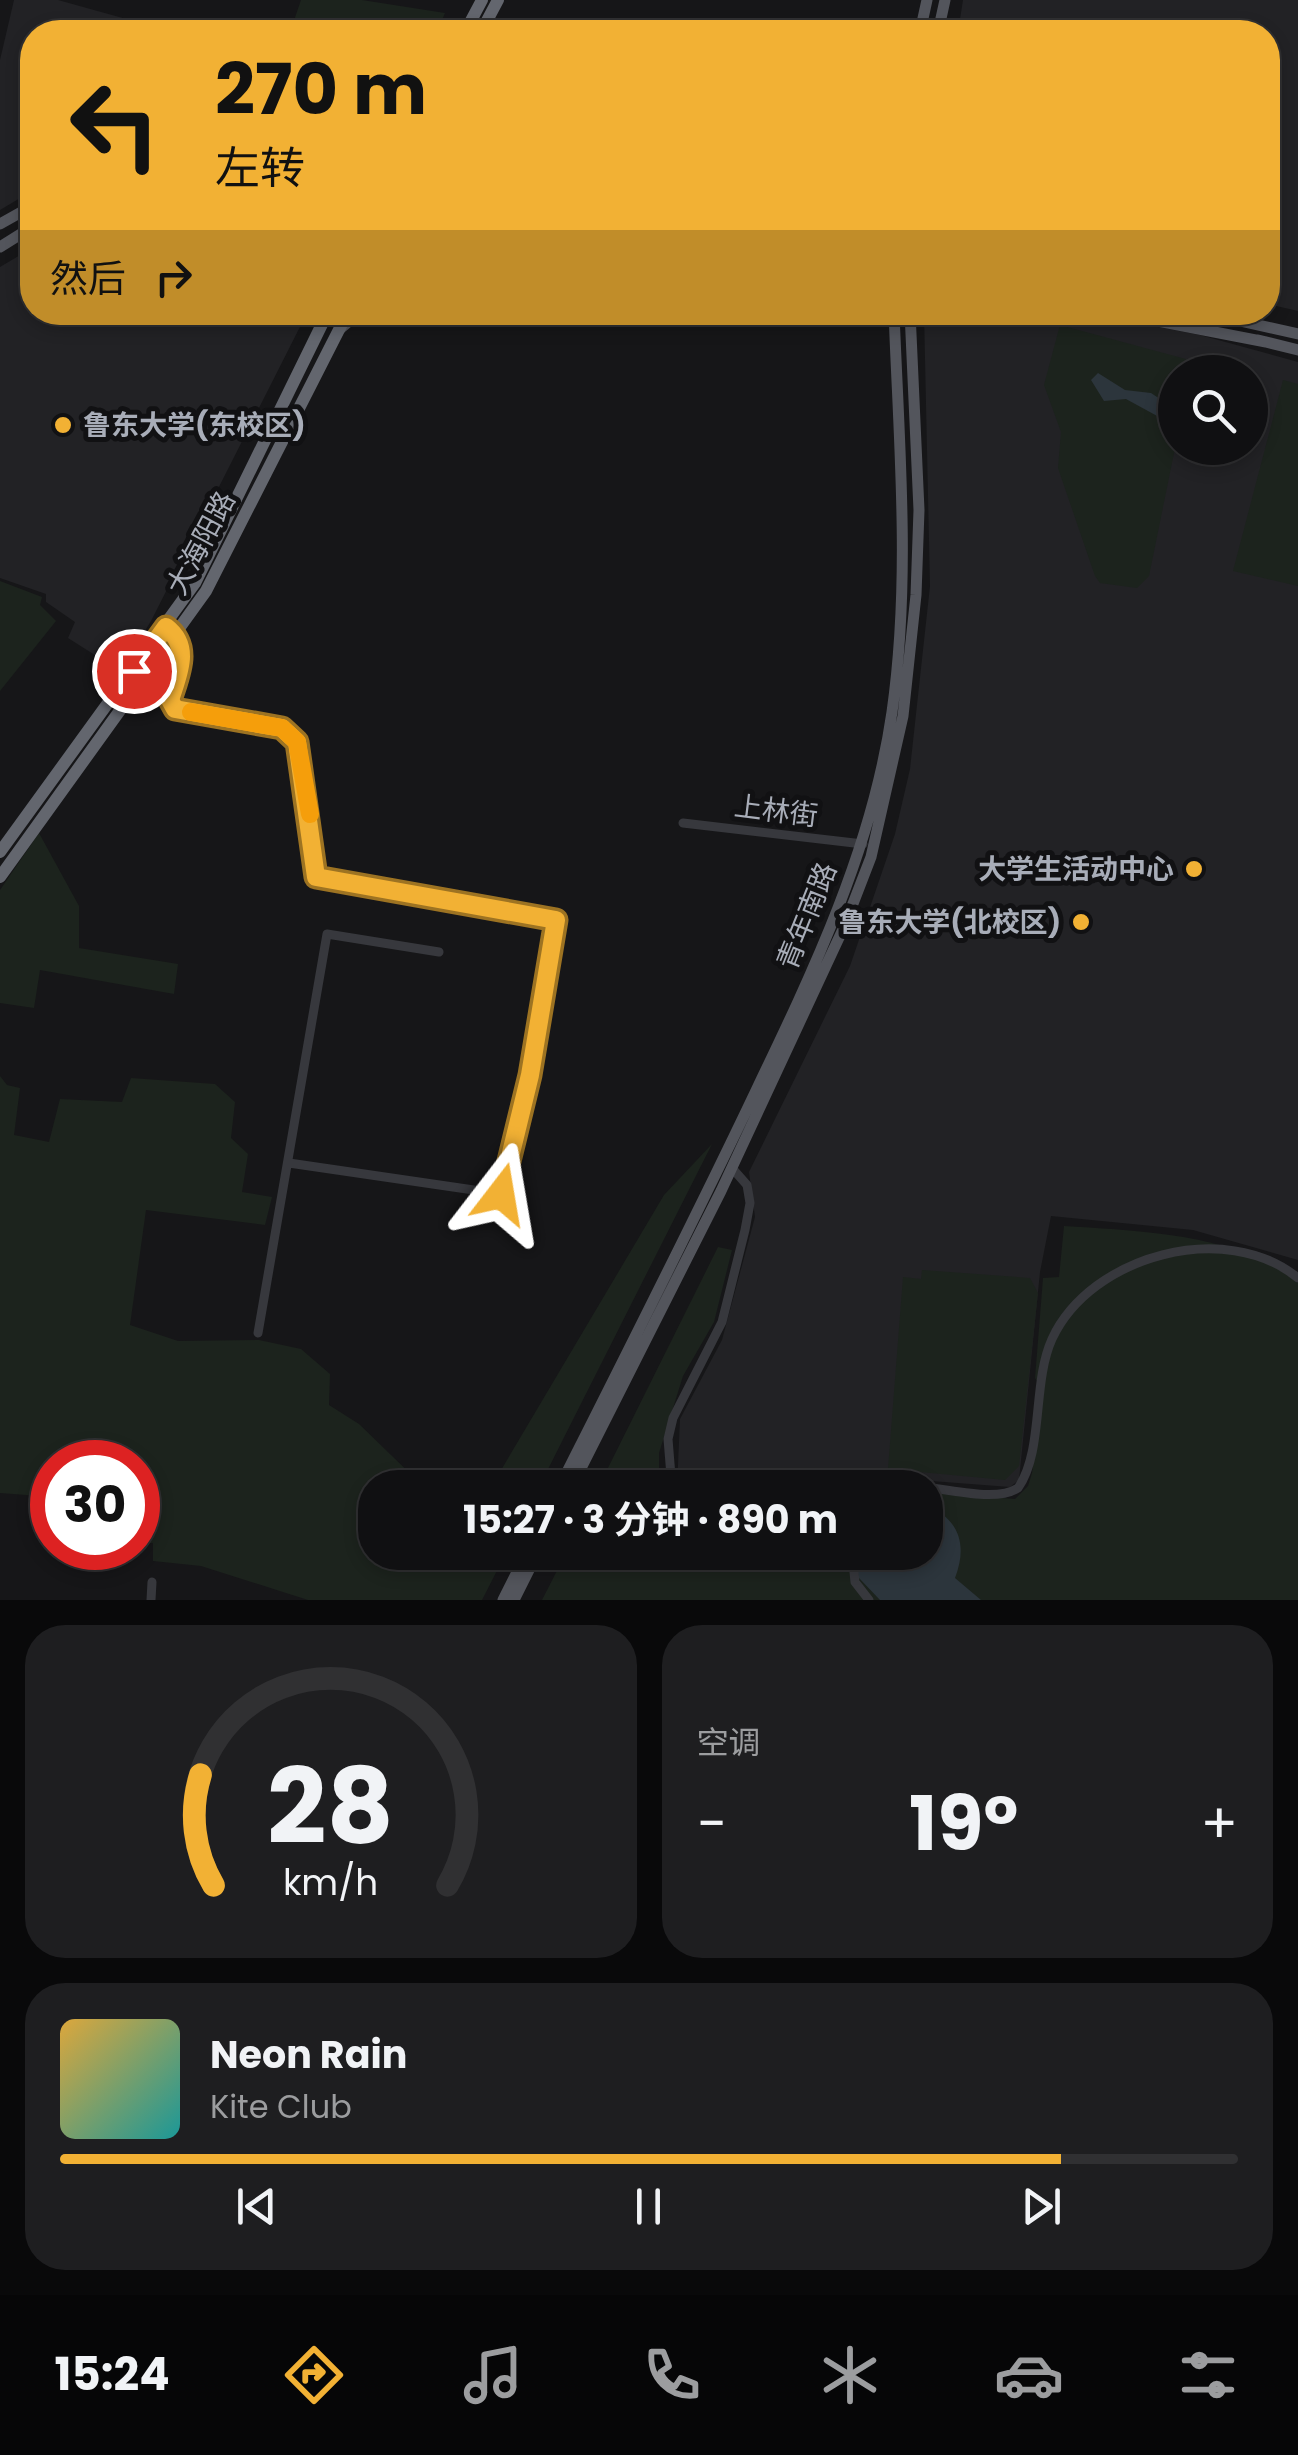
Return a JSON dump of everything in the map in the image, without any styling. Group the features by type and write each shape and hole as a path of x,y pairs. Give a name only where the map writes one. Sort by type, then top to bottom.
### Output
{"highway":[{"name":"大海阳路","path":"0,877 172,631 322,325"},
{"name":"大海阳路","path":"0,852 206,591 343,325"}],"main road":[{"path":"342,328 345,325"},
{"name":"青年南路","path":"569,1470 804,989 863,844 892,714 904,594 906,509 895,325"},
{"name":"青年南路","path":"580,1470 732,1168 863,881 891,776 910,662 918,550 910,325"},
{"path":"1178,325 1266,342"},
{"path":"1201,325 1298,350"},
{"path":"1258,325 1298,334"},
{"path":"1261,325 1271,328"},
{"path":"502,1600 517,1570"},
{"path":"514,1600 529,1570"}],"street":[{"path":"172,631 183,653 170,700 175,709 282,728 297,742 316,877 556,920 530,1075 501,1194 289,1163"},
{"name":"上林街","path":"683,823 863,844"},
{"path":"258,1333 327,934 439,952"},
{"path":"671,1470 668,1439 673,1418 722,1322 745,1230 750,1203 747,1186 732,1168"},
{"path":"943,1488 994,1494 1018,1488 1028,1468 1039,1388 1053,1338 1082,1300 1135,1265 1161,1253 1193,1247 1243,1250 1298,1278"},
{"path":"854,1570 855,1582 869,1600"},
{"path":"150,1600 152,1582"}],"shaded area":[{"path":"14,0 58,0 130,20 20,20 20,198 0,210 0,60"},
{"path":"301,0 362,0 445,13 442,20 294,20"},
{"path":"963,0 1298,0 1298,311 1280,307 1280,20 960,20"},
{"path":"20,255 20,325 301,325 151,621 120,671 68,638 75,622 46,602 46,594 0,578 0,267"},
{"name":"鲁东大学(北校区)","path":"924,325 1148,325 1298,362 1298,1260 1193,1230 1051,1216 1040,1272 1019,1480 1010,1487 943,1482 943,1470 678,1470 680,1419 722,1340 755,1217 749,1172 850,966 895,834 910,769 930,586"},
{"path":"1060,325 1171,355 1158,355 1158,465 1172,465 1149,576 1137,588 1100,583 1095,576 1058,468 1061,432 1044,385"},
{"path":"1098,373 1125,390 1151,393 1158,398 1158,416 1126,399 1104,401 1091,380"},
{"path":"1283,380 1298,384 1298,586 1233,571 1261,465 1268,465 1268,437"},
{"path":"0,581 42,597 40,605 56,621 0,691"},
{"path":"39,833 79,906 79,948 178,964 174,994 40,970 34,1008 0,1003 0,890"},
{"path":"0,1076 7,1085 20,1088 14,1135 49,1142 60,1099 122,1102 131,1078 215,1084 235,1102 231,1138 248,1154 242,1192 272,1197 265,1225 146,1210 130,1325 178,1341 259,1340 301,1349 330,1374 329,1405 359,1424 406,1470 358,1470 358,1570 497,1570 482,1600 308,1600 201,1566 160,1562 160,1440 30,1440 30,1495 0,1493"},
{"path":"712,1144 548,1470 501,1470 664,1195"},
{"path":"1064,1226 1155,1233 1217,1244 1274,1266 1298,1283 1298,1600 542,1600 557,1570 943,1570 943,1493 1015,1499 1028,1486 1044,1391 1035,1378 1043,1278 1059,1277"},
{"path":"718,1247 732,1250 714,1322 683,1376 659,1453 659,1470 607,1470"},
{"path":"922,1270 1030,1278 1038,1293 1019,1466 1005,1480 943,1474 943,1470 888,1469 903,1277 921,1279"},
{"path":"943,1515 953,1525 960,1544 955,1578 981,1600 880,1600 859,1578 857,1570 943,1570"}],"slow traffic":[{"path":"191,712 282,728 297,742 310,814"}],"place":[{"name":"鲁东大学(东校区)","path":"63,425"},
{"name":"大学生活动中心","path":"1194,869"},
{"name":"鲁东大学(北校区)","path":"1081,922"}],"route":[{"path":"134,671 166,627 178,636 183,653 170,700 175,709 282,728 297,742 310,811 316,877 556,920 530,1075 501,1194"}]}
